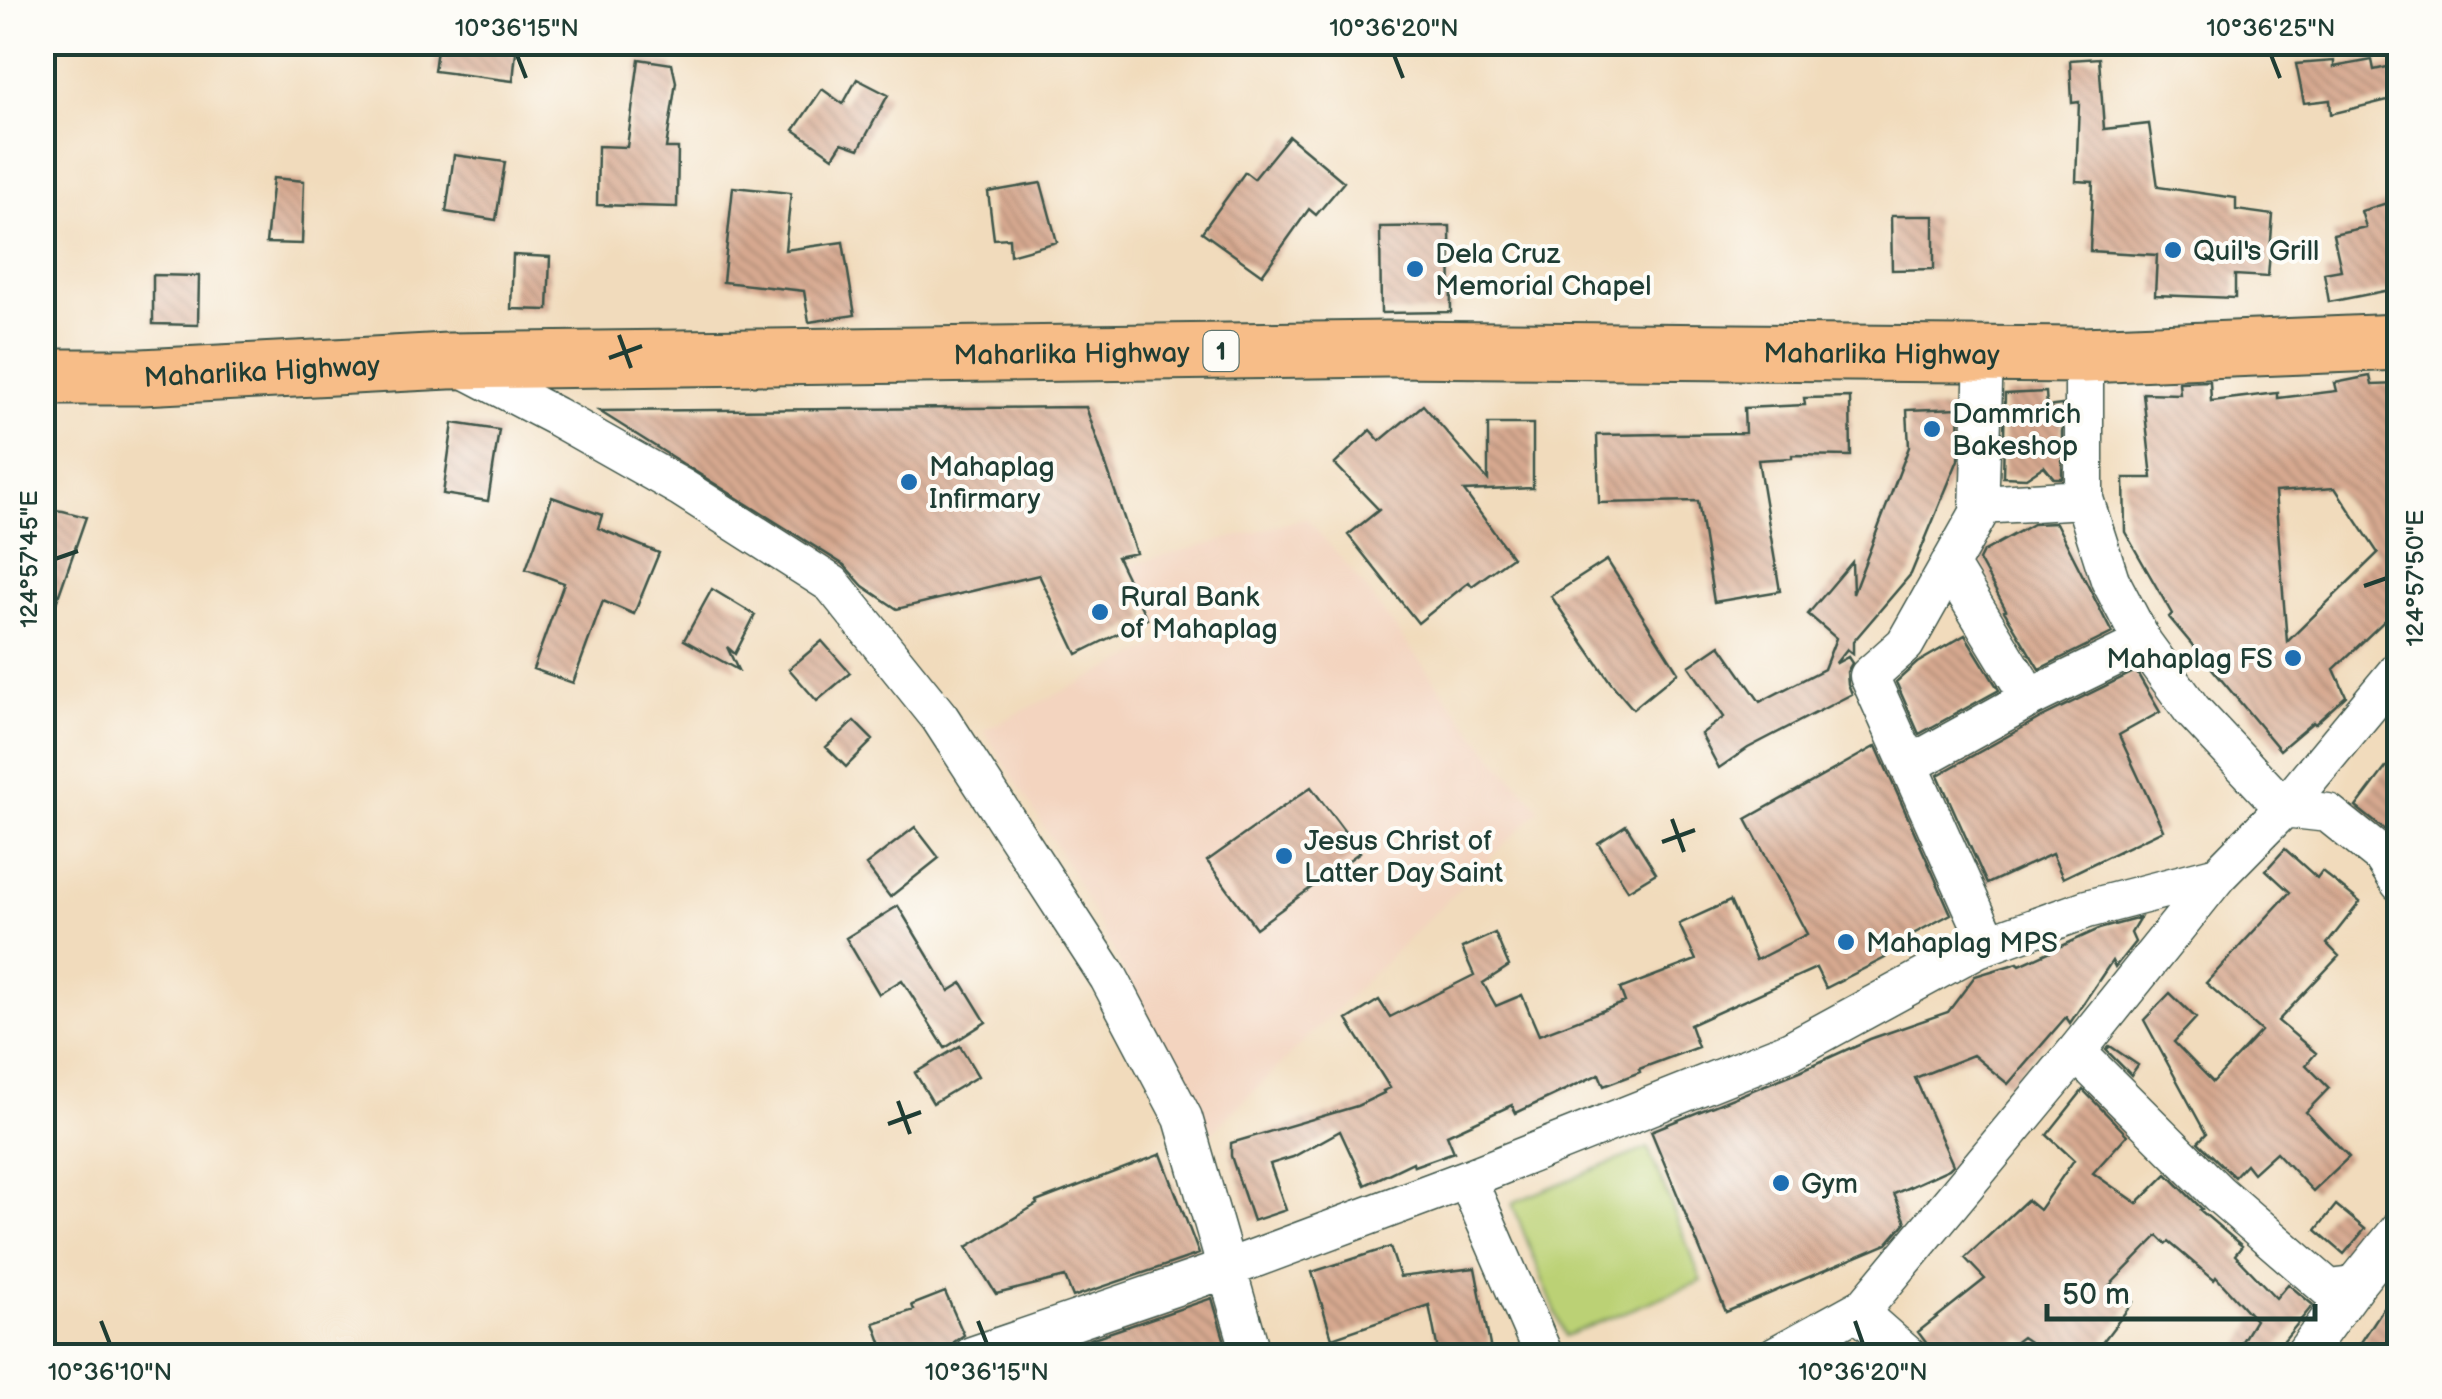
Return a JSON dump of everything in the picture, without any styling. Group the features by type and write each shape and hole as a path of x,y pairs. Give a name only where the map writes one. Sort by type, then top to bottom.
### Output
{"highway":[{"name":"Maharlika Highway","path":"42,376 142,377 448,361 1386,349 2084,355 2400,342"}],"street":[{"path":"1984,354 1979,513 1905,644 1868,676 1989,944"},
{"path":"2084,355 2084,499 2110,580 2143,643 2192,710 2284,808 2328,813 2383,857 2400,882"},
{"path":"448,361 556,416 682,488 832,584 940,718 1109,978 1183,1118 1252,1356"},
{"path":"1979,505 2084,499"},
{"path":"1950,565 2030,698"},
{"path":"1908,764 2143,643"},
{"path":"1775,1356 1864,1308 2218,874 2284,808 2400,668"},
{"path":"972,1356 1467,1179 1791,1050 1978,948 2087,909 2218,874"},
{"path":"2076,1052 2219,1194 2299,1264 2329,1289 2354,1286"},
{"path":"1467,1179 1544,1356"},
{"path":"2303,1356 2400,1228"},
{"path":"1858,1311 1908,1356"}],"shaded area":[{"path":"1306,518 1350,569 1480,740 1540,809 1208,1136 1065,861 984,730 1166,641 1127,566"}],"green space":[{"path":"1648,1148 1702,1281 1565,1336 1512,1203"}],"building":[{"path":"438,42 517,42 513,81 434,71"},
{"path":"2099,58 2104,129 2149,124 2158,187 2236,198 2236,210 2273,215 2268,277 2235,275 2235,298 2155,295 2157,255 2090,251 2093,182 2076,181 2079,102 2072,103 2070,60"},
{"path":"639,59 672,64 676,82 666,148 678,148 677,207 597,205 598,146 627,147"},
{"path":"2372,60 2374,70 2400,64 2400,97 2331,114 2330,100 2304,103 2296,64 2334,61 2334,67"},
{"path":"857,79 888,95 859,149 842,143 833,157 794,130 822,89 843,104"},
{"path":"1289,136 1344,182 1316,215 1309,209 1262,275 1202,232 1245,172 1254,179"},
{"path":"454,155 505,162 496,220 446,212"},
{"path":"273,178 304,181 302,244 266,243"},
{"path":"1041,183 1057,242 1010,255 1009,238 994,239 988,192"},
{"path":"733,187 791,193 785,250 843,242 855,315 809,322 804,291 723,282"},
{"path":"2400,199 2400,288 2329,302 2324,273 2341,270 2333,234 2366,227 2361,211"},
{"path":"1891,216 1934,216 1934,269 1892,270"},
{"name":"Dela Cruz Memorial Chapel","path":"1450,226 1451,312 1381,313 1380,227"},
{"path":"513,255 550,257 548,310 511,309"},
{"path":"153,275 199,276 198,325 153,324"},
{"path":"2370,376 2372,385 2400,384 2400,606 2334,669 2346,696 2280,750 2169,617 2172,614 2125,532 2124,478 2152,478 2143,393 2180,394 2179,382 2210,381 2211,401 2278,393 2278,398 2337,391 2335,383","holes":["2335,488 2378,553 2287,642 2275,492"]},
{"path":"2046,392 2047,407 2062,405 2062,478 2054,478 2044,466 2026,478 2003,477 2005,394"},
{"path":"1850,397 1851,456 1792,455 1758,460 1780,591 1714,602 1698,501 1599,503 1597,435 1745,433 1744,408 1805,405 1804,398"},
{"path":"1423,405 1488,480 1488,424 1533,424 1533,488 1464,491 1512,557 1472,586 1469,582 1418,623 1348,535 1379,510 1335,464 1370,430 1380,441"},
{"name":"Mahaplag Infirmary","path":"1086,407 1136,553 1117,557 1147,619 1077,654 1039,575 897,609 863,586 844,565 599,411"},
{"path":"1960,408 1958,460 1911,574 1853,642 1853,654 1847,649 1835,664 1848,657 1852,663 1847,672 1852,694 1748,748 1719,768 1701,734 1724,717 1689,666 1720,645 1760,702 1824,669 1836,638 1808,614 1852,562 1853,594 1909,447 1907,410"},
{"path":"453,423 499,430 488,501 443,494"},
{"path":"552,497 602,515 598,528 659,553 634,614 603,601 573,683 533,669 564,583 526,569"},
{"path":"42,509 86,517 47,629 42,628"},
{"path":"2056,523 2112,633 2039,669 1979,560 1983,552 2033,524"},
{"path":"1607,560 1678,672 1633,709 1551,596"},
{"path":"712,589 755,615 735,654 727,647 738,670 684,640"},
{"path":"1965,635 1999,690 1919,734 1896,682 1917,663"},
{"path":"822,641 850,673 817,701 789,669"},
{"path":"2136,671 2160,712 2119,735 2163,830 2063,878 2052,854 1987,884 1938,775 2040,718"},
{"path":"854,721 873,740 846,767 826,747"},
{"path":"1876,746 1951,914 1881,951 1885,958 1826,988 1816,968 1690,1025 1698,1047 1604,1086 1599,1074 1516,1113 1512,1105 1447,1135 1454,1152 1414,1166 1413,1162 1365,1185 1340,1131 1293,1157 1270,1164 1286,1210 1253,1221 1231,1156 1231,1143 1357,1106 1390,1088 1347,1020 1379,1000 1390,1017 1474,975 1462,948 1495,933 1509,966 1483,983 1496,1006 1522,995 1539,1035 1625,1002 1620,989 1696,960 1679,924 1730,901 1756,960 1807,934 1746,819"},
{"path":"2400,749 2400,842 2356,807"},
{"name":"Jesus Christ of Latter Day Saint","path":"1311,787 1360,852 1256,928 1207,861"},
{"path":"1626,825 1656,873 1628,890 1598,843"},
{"path":"915,827 939,858 890,897 866,865"},
{"path":"2285,849 2317,878 2322,871 2360,902 2327,944 2339,956 2278,1021 2316,1053 2306,1065 2329,1088 2306,1112 2349,1157 2313,1191 2276,1152 2253,1173 2246,1164 2234,1177 2198,1142 2206,1134 2144,1020 2170,993 2196,1018 2174,1042 2213,1082 2261,1031 2206,983 2290,892 2266,870"},
{"path":"898,906 949,991 962,983 986,1022 945,1048 902,980 879,994 846,938"},
{"path":"2140,918 2131,933 2135,942 2115,967 2112,961 2070,1023 2066,1017 2008,1084 1973,1055 1915,1078 1953,1165 1894,1194 1906,1222 1887,1244 1726,1312 1651,1131 1870,1039 1948,1012 1975,976 2020,965 2099,929"},
{"path":"960,1046 978,1076 933,1103 915,1073"},
{"path":"2110,1046 2138,1065 2131,1075 2106,1050"},
{"path":"2083,1090 2127,1135 2093,1173 2137,1204 2167,1174 2200,1210 2242,1246 2235,1255 2276,1298 2288,1284 2313,1305 2271,1356 2233,1356 2255,1320 2216,1277 2214,1280 2158,1236 2110,1285 2133,1302 2092,1356 2050,1356 2022,1337 1997,1356 1936,1356 1918,1332 1985,1279 1965,1258 2027,1200 2039,1210 2074,1160 2047,1135"},
{"path":"1161,1154 1199,1254 1073,1297 1065,1277 996,1294 967,1247 1036,1202"},
{"path":"2336,1205 2365,1229 2344,1254 2316,1230"},
{"path":"1390,1247 1400,1277 1475,1268 1492,1356 1439,1356 1429,1305 1332,1338 1312,1272"},
{"path":"2400,1283 2400,1356 2352,1356"},
{"path":"945,1292 964,1335 954,1342 950,1356 886,1356 874,1323 914,1310 912,1305"},
{"path":"1212,1298 1229,1356 1040,1356"}],"place":[{"name":"Quil's Grill","path":"2173,250"},
{"name":"Dela Cruz Memorial Chapel","path":"1415,269"},
{"name":"Dammrich Bakeshop","path":"1932,429"},
{"name":"Mahaplag Infirmary","path":"909,482"},
{"name":"Rural Bank of Mahaplag","path":"1100,612"},
{"name":"Mahaplag FS","path":"2293,658"},
{"name":"Jesus Christ of Latter Day Saint","path":"1284,856"},
{"name":"Mahaplag MPS","path":"1846,942"},
{"name":"Gym","path":"1781,1183"}]}
